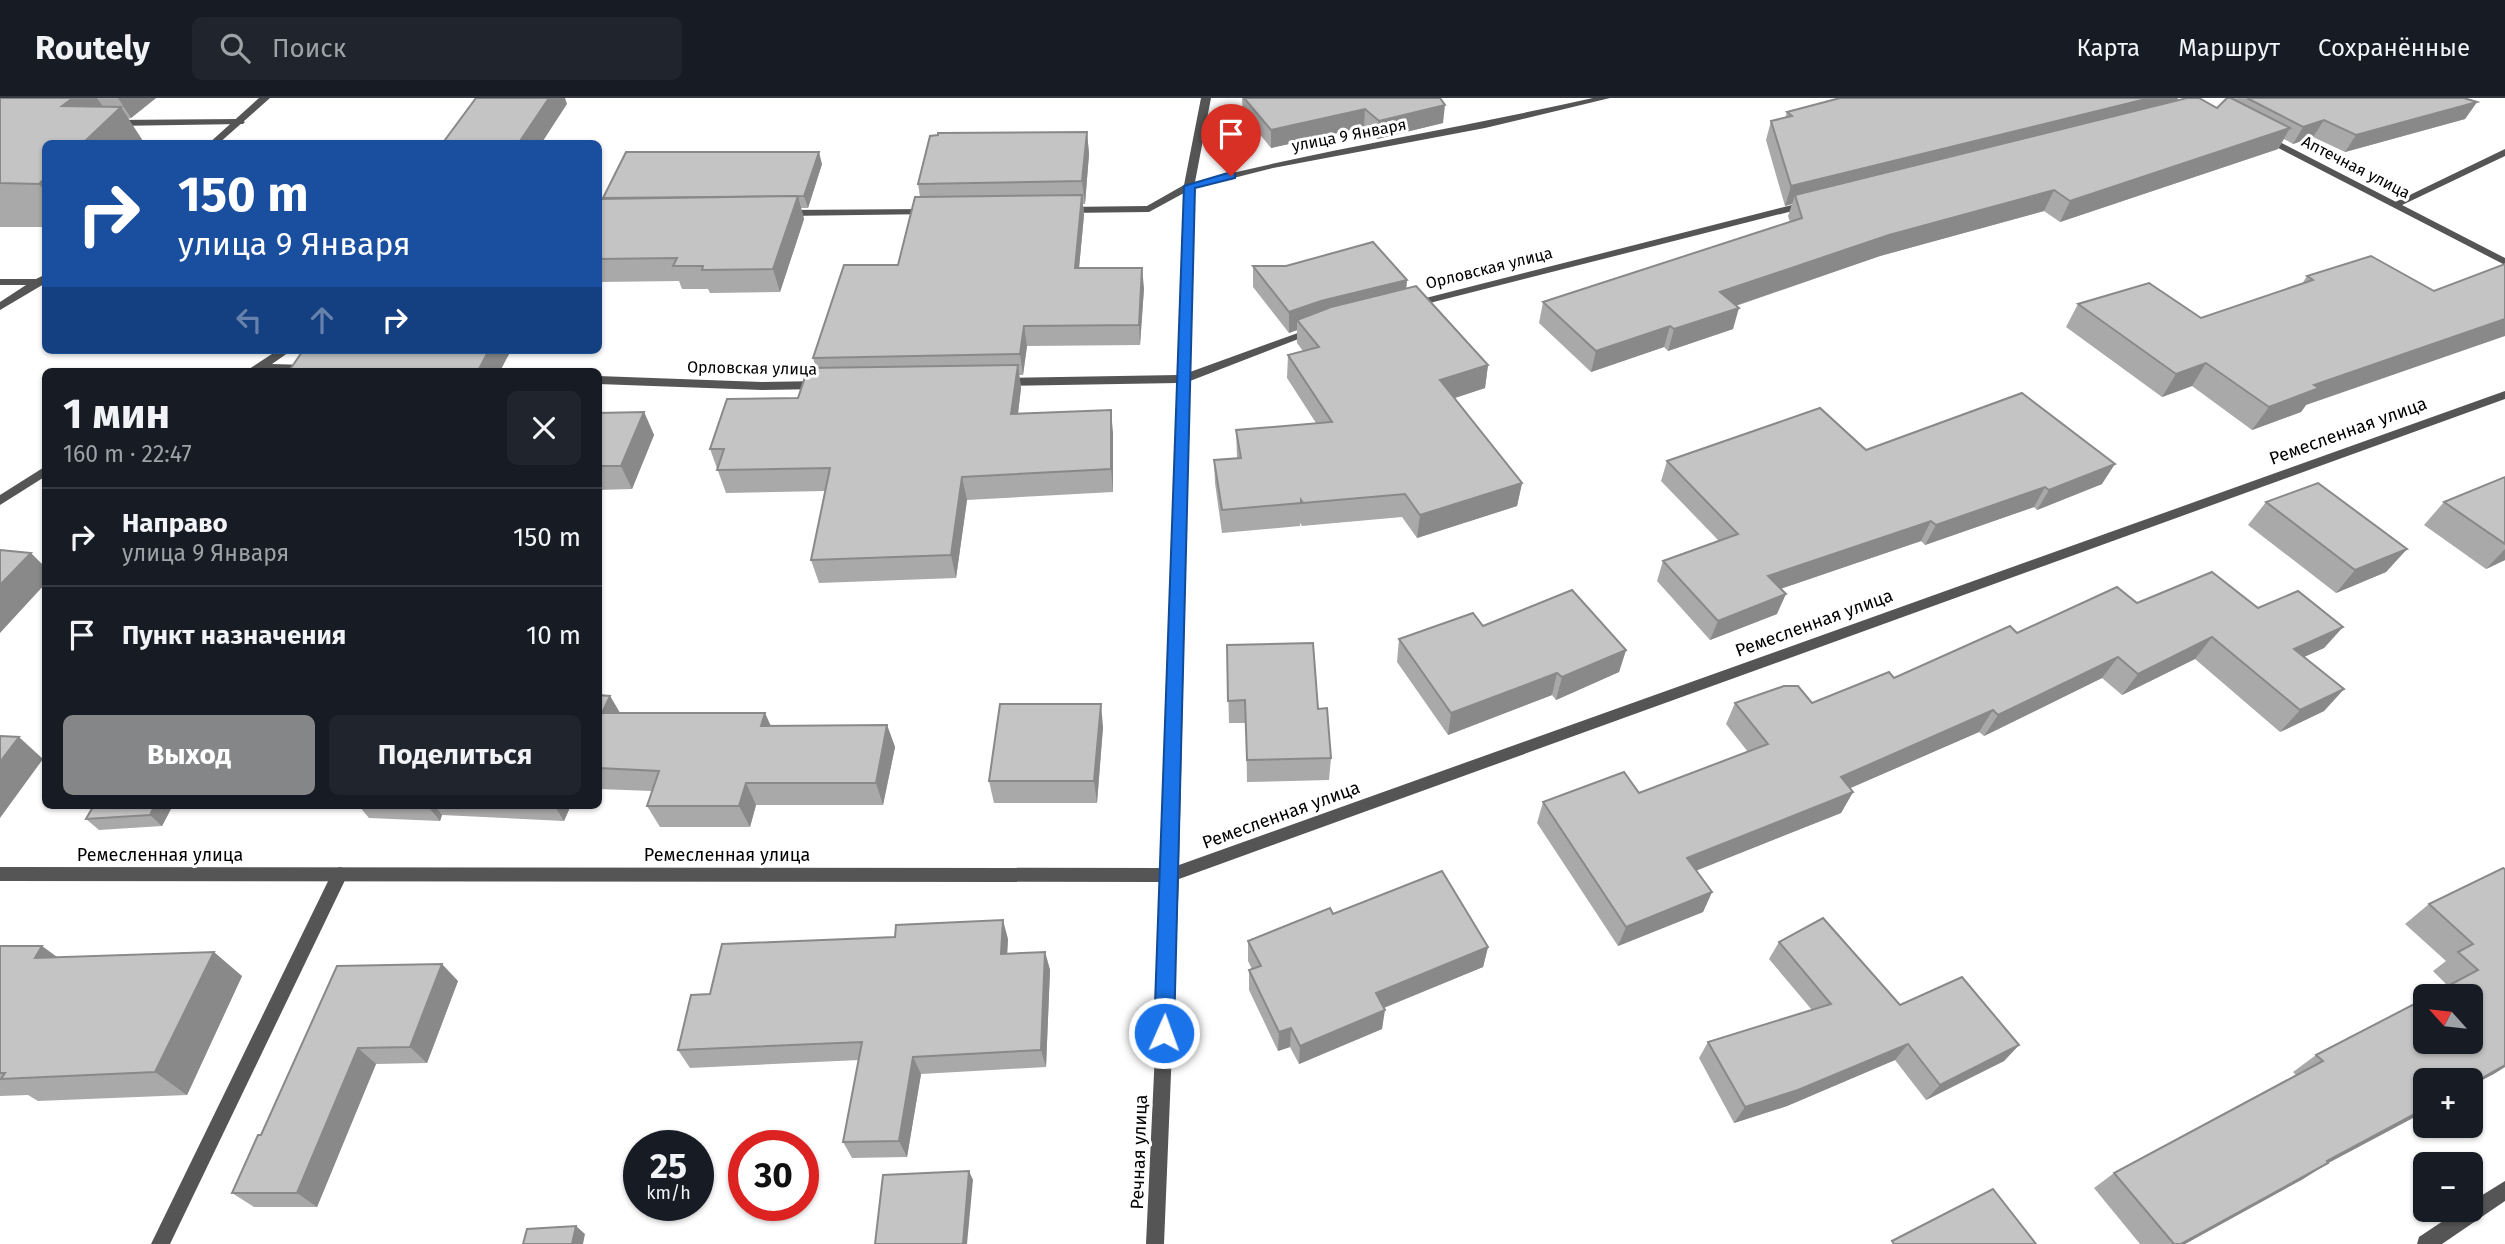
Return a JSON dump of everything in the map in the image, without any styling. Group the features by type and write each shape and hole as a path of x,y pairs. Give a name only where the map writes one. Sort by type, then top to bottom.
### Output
{"street":[{"path":"217,140 265,98"},
{"name":"Речная улица","path":"1155,1244 1171,875 1189,186 1206,98"},
{"name":"улица 9 Января","path":"1052,210 1149,209 1189,186 1273,165 1485,125 1605,98"},
{"path":"107,123 240,122"},
{"name":"Аптечная улица","path":"2251,130 2505,262"},
{"path":"2394,205 2505,152"},
{"name":"Орловская улица","path":"1393,309 1824,200"},
{"path":"777,214 942,211"},
{"path":"0,282 42,279"},
{"path":"0,307 42,280"},
{"path":"993,382 1183,379 1325,326"},
{"path":"258,368 280,354"},
{"name":"Орловская улица","path":"602,380 762,386 830,385"},
{"name":"Ремесленная улица","path":"0,874 1171,875 2505,395"},
{"path":"0,501 42,473"},
{"path":"160,1244 340,874"},
{"path":"2426,1244 2505,1190"}],"building":[{"path":"0,98 73,98 62,106 121,107 86,140 42,140 42,181 39,184 0,183"},
{"path":"476,98 549,98 521,140 445,140"},
{"path":"1244,98 1440,98 1445,105 1379,121 1365,109 1271,130"},
{"path":"1840,98 2150,98 1791,186 1771,121 1792,116 1787,112"},
{"path":"2187,98 2199,98 2217,108 2227,98 2231,98 2290,128 2070,201 2054,190 1889,235 1720,292 1739,308 1674,329 1670,326 1596,351 1543,302 1802,218 1795,195"},
{"path":"2247,98 2464,98 2477,102 2356,135 2324,120 2303,127"},
{"path":"1087,132 1082,181 918,184 930,136 938,133"},
{"path":"626,152 819,152 804,196 603,198"},
{"path":"1082,195 1075,268 1142,268 1139,325 1024,326 1020,354 813,358 844,265 898,265 915,197"},
{"path":"798,196 773,269 702,270 703,266 673,266 677,258 602,259 602,199"},
{"path":"1373,242 1407,280 1321,301 1289,312 1253,266 1286,266"},
{"path":"2371,256 2434,291 2505,264 2505,319 2314,385 2319,388 2269,407 2206,363 2176,374 2078,304 2149,283 2201,318 2313,280 2307,276"},
{"path":"1416,286 1488,365 1440,380 1522,483 1420,515 1405,494 1303,503 1301,500 1301,503 1222,510 1214,460 1241,458 1236,430 1332,422 1288,355 1319,347 1297,320 1331,307"},
{"path":"301,354 487,354 480,368 291,368"},
{"path":"1018,365 1011,414 1111,410 1111,469 962,477 951,555 811,560 830,468 717,470 724,449 710,449 727,399 798,398 808,368"},
{"path":"2022,393 2115,464 2049,490 2045,487 1936,525 1931,521 1768,576 1786,594 1718,621 1663,561 1738,534 1667,461 1820,408 1866,450"},
{"path":"644,412 621,466 602,466 602,413"},
{"path":"2505,477 2505,544 2444,502"},
{"path":"2318,483 2407,549 2355,570 2266,502"},
{"path":"0,550 31,553 0,585"},
{"path":"2212,572 2258,608 2298,591 2343,627 2294,649 2344,689 2300,710 2212,637 2138,674 2118,657 1998,715 1993,710 1841,777 1853,792 1687,858 1712,892 1626,927 1543,802 1624,772 1639,793 1768,744 1735,703 1784,686 1798,686 1812,703 1889,672 1894,678 2010,626 2017,633 2117,587 2137,603"},
{"path":"1572,590 1626,650 1562,677 1557,673 1451,713 1399,639 1473,613 1483,626"},
{"path":"1313,643 1318,709 1327,708 1331,758 1247,760 1245,700 1228,701 1227,645"},
{"path":"602,695 610,696 602,713"},
{"path":"1000,704 1101,704 1094,781 989,781"},
{"path":"602,713 765,713 761,726 887,725 876,783 746,783 739,806 647,806 659,771 602,768"},
{"path":"0,736 19,737 0,762"},
{"path":"92,809 153,809 150,815 86,819"},
{"path":"2505,869 2505,1065 2483,1077 2483,1068 2413,1068 2413,1115 2181,1244 2174,1244 2114,1173 2323,1061 2316,1055 2413,1005 2413,1054 2483,1054 2483,984 2452,984 2478,970 2458,952 2473,944 2429,904"},
{"path":"1442,871 1488,947 1376,993 1385,1010 1300,1046 1291,1028 1279,1032 1249,970 1261,966 1248,941 1330,908 1333,914"},
{"path":"1823,918 1900,1005 1962,977 2019,1045 1940,1085 1908,1044 1798,1090 1745,1107 1708,1042 1831,1004 1779,942"},
{"path":"1003,920 1001,954 1045,952 1041,1050 913,1057 899,1141 843,1142 862,1042 678,1050 691,995 710,994 722,944 895,937 896,925"},
{"path":"0,946 42,946 35,958 214,952 155,1072 1,1079 5,1073 0,1073"},
{"path":"442,964 410,1047 358,1048 297,1193 232,1193 337,966"},
{"path":"969,1171 963,1244 875,1244 883,1175"},
{"path":"1993,1189 2036,1244 1894,1244 1892,1241"},
{"path":"576,1226 572,1244 523,1244 527,1229"}],"route":[{"path":"1164,1033 1171,875 1189,186 1231,176"}]}
